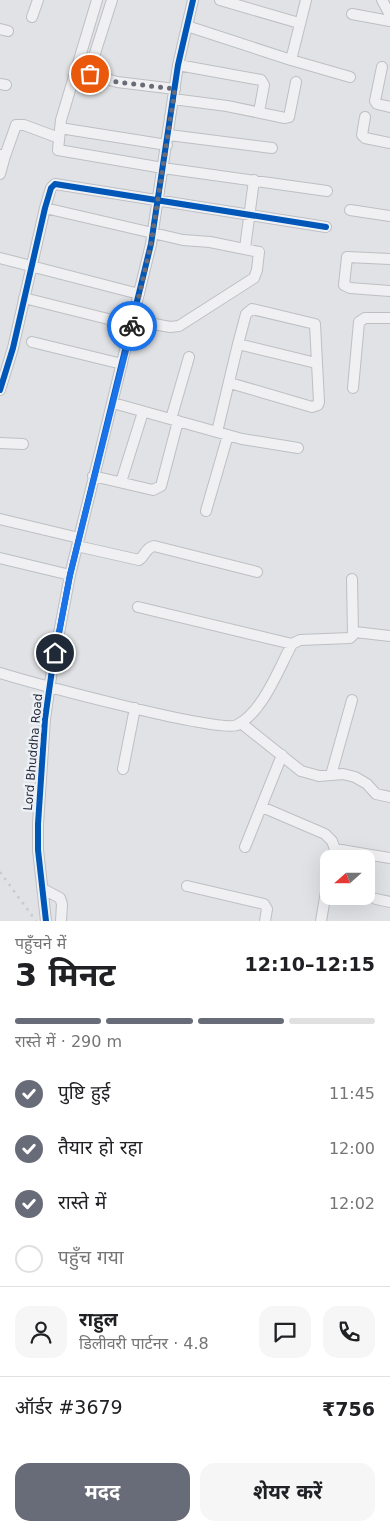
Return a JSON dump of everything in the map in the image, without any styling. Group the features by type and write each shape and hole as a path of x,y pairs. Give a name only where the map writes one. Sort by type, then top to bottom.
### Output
{"street":[{"path":"32,17 38,0"},
{"path":"97,0 59,133 57,148 59,150 163,168 327,191"},
{"path":"112,0 90,69 91,74 117,82 280,118 289,117 296,82"},
{"name":"Lord Bhuddha Road","path":"46,921 38,850 38,824 45,719 50,686 70,575 153,233 178,66 192,0"},
{"path":"220,0 299,23"},
{"path":"290,60 306,0"},
{"path":"382,0 390,15"},
{"path":"352,14 390,21"},
{"path":"187,26 290,60 350,77"},
{"path":"178,66 261,80 264,85 259,112"},
{"path":"382,67 374,101 390,107"},
{"path":"76,69 90,69"},
{"path":"364,117 362,135 365,138 390,143"},
{"path":"0,174 3,156 16,125 59,133 272,148"},
{"path":"245,248 254,180"},
{"path":"0,390 13,348 44,208 50,188 55,184 326,227"},
{"path":"24,298 132,323 175,327 201,313 256,275 259,252 210,242 183,240 44,208"},
{"path":"350,210 390,216"},
{"path":"390,259 347,257 344,285 350,288 390,291"},
{"path":"0,258 139,294"},
{"path":"206,511 222,433 230,383 238,344 248,311 254,309 315,324 320,402 315,407 230,383"},
{"path":"354,388 360,322 365,318 390,318"},
{"path":"32,342 122,364"},
{"path":"238,344 316,363"},
{"path":"93,476 153,490 160,488 189,357"},
{"path":"113,403 222,433 298,448"},
{"path":"121,482 143,412"},
{"path":"0,442 24,444"},
{"path":"0,519 136,560 143,557 147,549 154,546 257,572"},
{"path":"0,558 70,575"},
{"path":"0,673 135,708 230,728 241,723 261,701 292,644 300,640 350,638 355,632 352,579"},
{"path":"138,606 292,644"},
{"path":"355,632 390,636"},
{"path":"331,775 352,700"},
{"path":"122,769 135,708"},
{"path":"241,723 294,766 309,774 318,776 343,774 355,777 367,784 376,794 390,797"},
{"path":"245,847 282,755"},
{"path":"262,807 325,834 332,841 333,850"},
{"path":"375,856 390,858"},
{"path":"187,886 262,903 267,907 265,921"},
{"path":"43,889 60,898 62,904 61,921"},
{"path":"376,899 390,902"},
{"path":"321,921 324,905"}],"railway":[{"path":"0,872 36,921"}],"cycle path":[{"path":"46,921 38,850 38,824 45,719 52,670 70,575 151,244 178,65 193,0"},
{"path":"0,390 13,348 45,208 51,188 55,184 326,227"}],"way so far":[{"path":"90,74 117,82 175,89 151,244 132,326"}],"route":[{"path":"55,653 70,575 93,476 132,326"}]}
